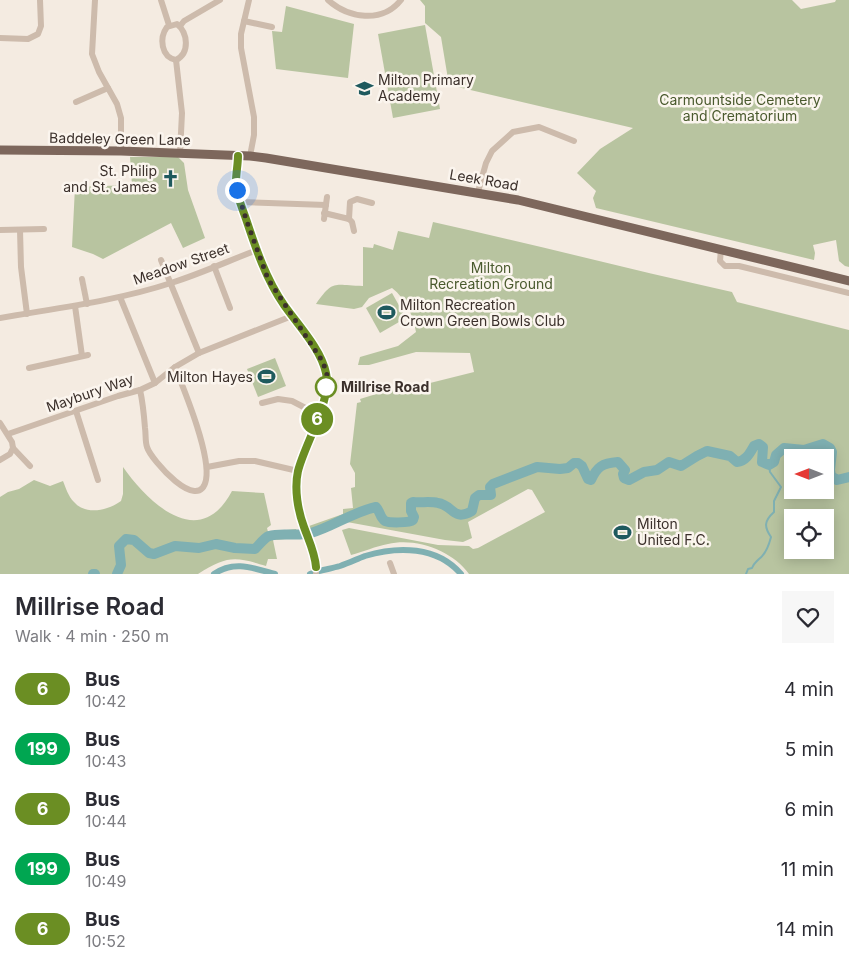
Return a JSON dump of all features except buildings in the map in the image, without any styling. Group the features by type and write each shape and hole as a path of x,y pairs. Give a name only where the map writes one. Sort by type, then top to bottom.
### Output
{"main road":[{"name":"Baddeley Green Lane","path":"0,150 121,151 238,156"},
{"name":"Leek Road","path":"238,156 250,156 478,192 550,207 849,281"}],"street":[{"path":"0,38 28,40 38,34 41,26 40,0"},
{"path":"95,0 92,54 117,104 121,118 121,151"},
{"path":"161,0 169,25"},
{"path":"180,26 184,21 220,0"},
{"path":"249,0 244,20 241,48 254,118 254,135 250,156"},
{"path":"328,0 345,11 368,16 384,14 401,0"},
{"path":"244,20 272,27"},
{"path":"177,24 184,33 186,47 184,54 176,60 168,57 163,46 163,34 169,25 177,24"},
{"path":"176,60 182,113 180,153"},
{"path":"76,102 108,88"},
{"path":"478,192 486,163 492,151 513,132 539,127 574,141"},
{"path":"238,156 236,183 240,202 268,279 319,355 327,375 327,386 323,404 298,471 298,500 304,528 313,550 316,571"},
{"path":"327,196 324,216 349,218"},
{"path":"354,231 349,218 350,202 357,199 372,204"},
{"path":"240,202 326,205"},
{"path":"0,230 45,229"},
{"path":"20,230 21,267 28,314"},
{"path":"721,249 720,261 725,266 739,266 849,293"},
{"name":"Meadow Street","path":"0,318 87,304 171,284 257,250"},
{"path":"164,262 199,353"},
{"path":"214,266 230,308"},
{"path":"82,278 87,304"},
{"path":"120,297 155,383"},
{"path":"29,368 85,355 75,306"},
{"name":"Maybury Way","path":"8,434 140,390 155,383 175,367 199,353 292,316"},
{"path":"140,390 147,447 151,456 179,485 188,490 200,490 204,486 207,467 193,412 175,367"},
{"path":"262,403 278,399 292,401 319,415"},
{"path":"76,411 95,477"},
{"path":"0,423 8,434 13,448 30,466"},
{"path":"0,460 10,454 13,448"},
{"path":"207,467 239,460 255,461 298,471"},
{"path":"390,563 394,574"}],"green space":[{"name":"Carmountside Cemetery and Crematorium","path":"420,0 792,0 801,9 835,2 836,0 849,0 849,267 839,261 836,240 813,245 814,260 596,208 593,198 596,191 577,173 600,149 633,128 449,85 441,37 425,23 425,6"},
{"path":"286,6 354,24 348,78 276,69 272,31 282,32"},
{"path":"425,25 440,109 393,118 378,34"},
{"path":"130,157 178,157 184,163 188,190 205,238 183,248 171,223 103,259 72,247 75,187 132,185"},
{"name":"Milton Recreation Ground","path":"433,222 732,292 737,302 849,330 849,574 469,574 454,559 444,553 422,544 410,542 383,545 351,555 342,530 349,528 438,545 478,548 545,512 532,490 528,489 468,522 472,538 463,542 347,522 337,524 312,536 309,526 343,514 343,509 353,508 351,488 355,487 355,473 350,464 357,403 361,402 360,399 412,383 414,387 474,372 470,353 416,352 369,365 358,365 360,357 398,346 416,332 408,308 392,288 369,298 362,307 354,309 316,304 327,290 336,285 363,286 363,247 373,248 374,244 393,250 398,231 429,238"},
{"name":"Milton Recreation Crown Green Bowls Club","path":"392,293 406,318 380,333 366,308"},
{"name":"Milton Hayes","path":"275,358 286,386 258,397 247,369"},
{"path":"123,467 160,507 175,516 190,520 205,518 219,509 232,491 264,493 271,525 267,528 268,532 296,529 300,538 273,540 277,559 268,559 266,566 238,559 216,564 198,574 0,574 0,497 34,480 50,486 63,481 70,497 79,506 91,510 104,509 121,501 123,494"}],"waterway":[{"path":"117,574 121,565 119,546 126,539 134,540 149,553 154,554 175,546 199,548 216,544 235,548 255,549 269,536 311,533 359,512 376,507 383,520 391,522 413,520 414,517 411,511 411,503 413,502 443,504 453,512 461,515 472,511 475,498 479,495 491,495 490,487 493,484 537,467 560,469 568,468 574,463 578,463 582,466 588,479 591,480 601,466 618,462 625,470 624,478 629,480 644,472 657,470 669,462 681,466 707,451 730,456 737,462 745,458 754,446 759,444 763,447 762,462 769,465 774,462 776,455 784,448 804,450 823,444 830,448 832,452 831,476 837,480 849,477"},
{"path":"746,574 748,569 752,568 765,552 771,537 766,524 768,518 774,512 774,501 781,487 770,472 769,465"},
{"path":"310,574 340,566 365,556 404,550 429,553 441,558 461,574"},
{"path":"214,574 236,566 244,566 275,574"}],"bus line":[{"name":"6","path":"238,156 236,183 240,202 262,265 268,279 283,303 323,362 327,375 327,386 323,404 310,435 297,479 300,512 316,559 316,567"}],"place":[{"name":"Milton Primary Academy","path":"364,88"},
{"name":"St. Philip and St. James","path":"171,179"},
{"name":"Milton Recreation Crown Green Bowls Club","path":"386,313"},
{"name":"Milton Hayes","path":"267,377"},
{"name":"Millrise Road","path":"326,387"},
{"name":"Milton United F.C.","path":"623,532"}],"route":[{"path":"237,190 268,279 323,362 327,375 326,387"}]}
